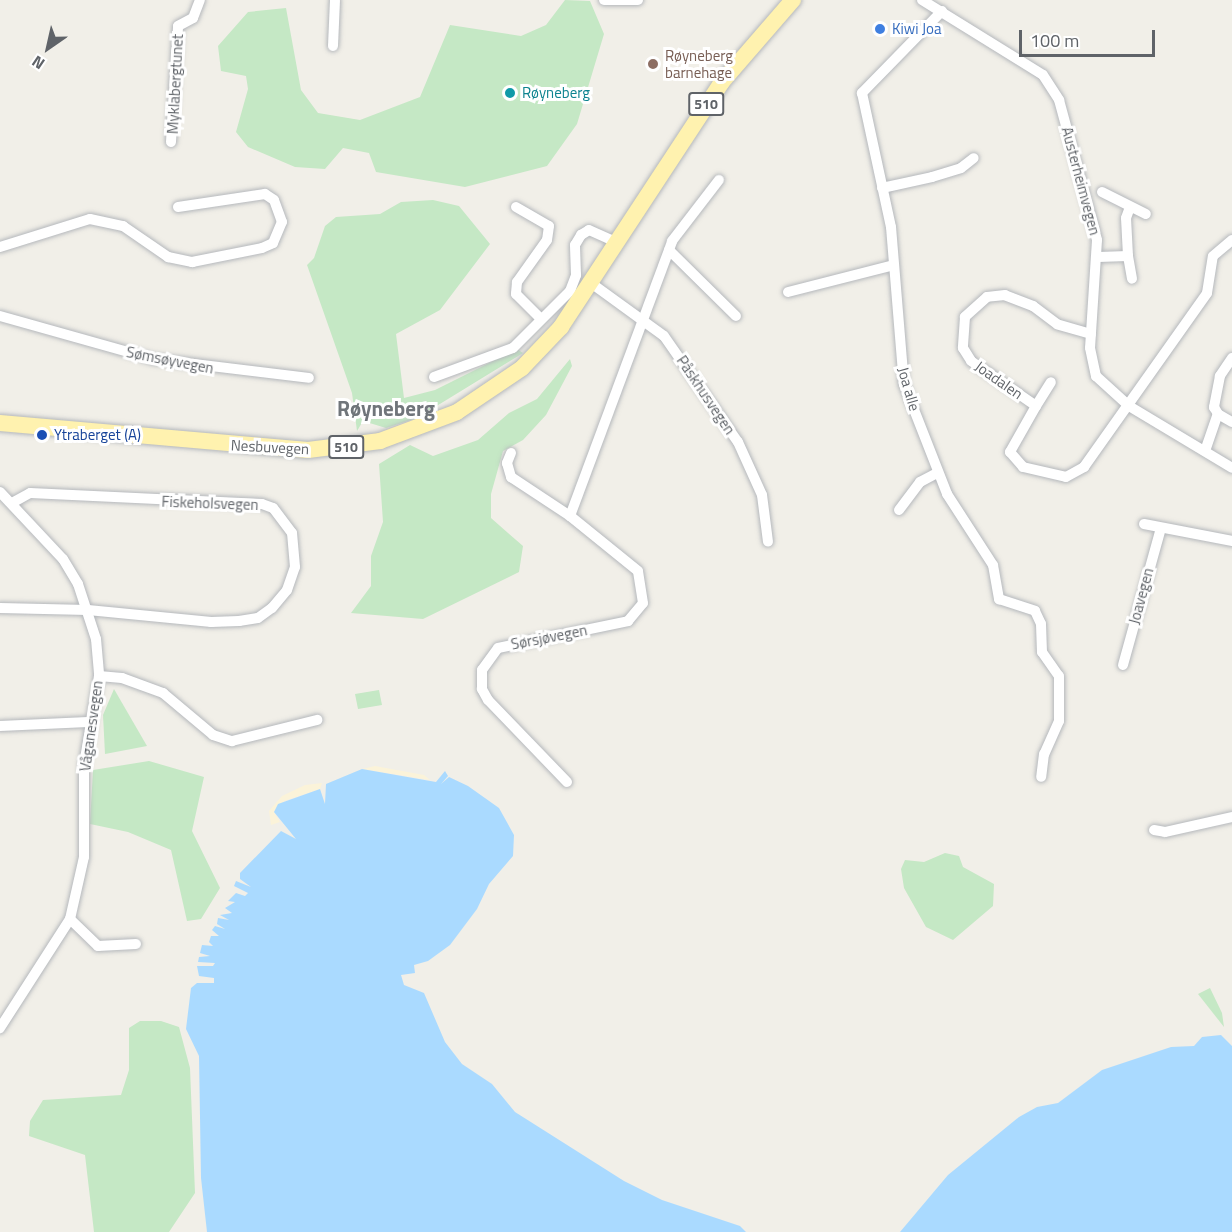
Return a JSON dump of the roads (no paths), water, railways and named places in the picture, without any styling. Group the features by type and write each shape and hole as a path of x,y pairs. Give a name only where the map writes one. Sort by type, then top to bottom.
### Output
{"main road":[{"name":"Nesbuvegen","path":"0,423 262,448 340,448 380,441 440,420 473,404 522,368 561,327 595,286 645,201 721,82 791,0"},
{"name":"Nesbuvegen","path":"595,286 616,242 645,201"}],"street":[{"name":"Myklabergtunet","path":"171,142 178,26 193,18 200,0"},
{"path":"333,45 335,0"},
{"path":"604,0 638,0"},
{"name":"Austerheimvegen","path":"922,0 1043,75 1053,88 1094,225 1098,257 1091,334 1091,363 1096,376 1129,406 1232,468"},
{"name":"Joa alle","path":"942,11 862,93 882,188 894,266 904,384 938,473 968,528 993,566 999,599 1028,606 1039,616 1042,652 1059,676 1059,721 1044,754 1041,777"},
{"path":"882,188 961,168 974,158"},
{"path":"570,516 646,320 669,250 719,180"},
{"path":"1102,192 1146,214"},
{"path":"0,248 90,219 123,226 168,257 192,262 262,248 273,243 282,222 274,200 265,194 178,207"},
{"path":"516,207 549,226 547,240 517,282 516,294 540,318"},
{"path":"1130,207 1126,218 1132,279"},
{"path":"434,377 513,348 540,318 570,291 576,275 575,246 581,235 589,230 616,242"},
{"path":"1129,406 1207,293 1213,256 1232,240"},
{"path":"669,250 736,316"},
{"path":"1098,257 1128,256"},
{"path":"788,292 894,266"},
{"name":"Påskhusvegen","path":"595,286 646,320 675,349 738,442 762,495 768,542"},
{"name":"Joadalen","path":"1036,406 971,361 963,348 962,334 968,312 987,297 1005,295 1033,306 1057,324 1091,334"},
{"name":"Sømsøyvegen","path":"0,316 153,359 309,378"},
{"path":"1232,358 1217,387 1214,407 1218,414 1232,422"},
{"name":"Joadalen","path":"1051,382 1013,443 1011,457 1034,471 1066,477 1084,466 1129,406"},
{"path":"1205,452 1218,414"},
{"name":"Sørsjøvegen","path":"510,453 507,463 511,477 570,516 638,571 643,603 628,621 498,648 486,662 481,678 488,700 567,782"},
{"path":"899,510 920,482 938,473"},
{"name":"Våganesvegen","path":"0,492 63,559 88,610 96,639 99,676 88,722 84,765 84,857 70,919 0,1028"},
{"name":"Fiskeholsvegen","path":"0,608 88,610 211,622 258,618 281,599 292,578 296,552 292,533 273,508 262,504 30,493 12,503"},
{"path":"1144,524 1232,541"},
{"name":"Joavegen","path":"1122,664 1161,528"},
{"path":"99,676 122,678 163,693 207,730 231,741 317,720"},
{"path":"0,726 88,722"},
{"path":"1154,830 1165,832 1232,816"},
{"path":"70,919 98,946 136,944"}],"water":[{"path":"362,769 436,782 445,771 448,776 441,784 449,777 468,786 499,808 514,835 513,856 489,884 477,909 450,945 428,961 414,965 415,973 401,975 404,985 424,993 445,1042 462,1064 492,1084 515,1112 624,1181 662,1200 740,1226 746,1232 207,1232 201,1178 199,1056 186,1029 191,988 197,983 214,983 214,978 199,976 197,966 213,966 215,963 198,962 199,957 210,956 200,953 202,945 213,946 209,942 211,936 219,936 212,930 215,926 225,929 217,924 218,918 229,920 220,915 232,913 225,908 235,902 228,901 236,893 245,896 248,893 234,886 236,881 251,887 240,879 240,873 281,831 296,839 274,812 278,804 320,789 325,804 326,784"},
{"path":"1221,1035 1232,1046 1232,1232 900,1232 948,1175 1019,1117 1037,1107 1058,1103 1102,1070 1171,1047 1194,1046 1202,1037"}],"place":[{"name":"Kiwi Joa","path":"880,29"},
{"name":"Røyneberg barnehage","path":"653,64"},
{"name":"Røyneberg","path":"510,93"},
{"name":"Ytraberget (A)","path":"42,435"}],"district":[{"name":"Røyneberg","path":"386,408"}]}
